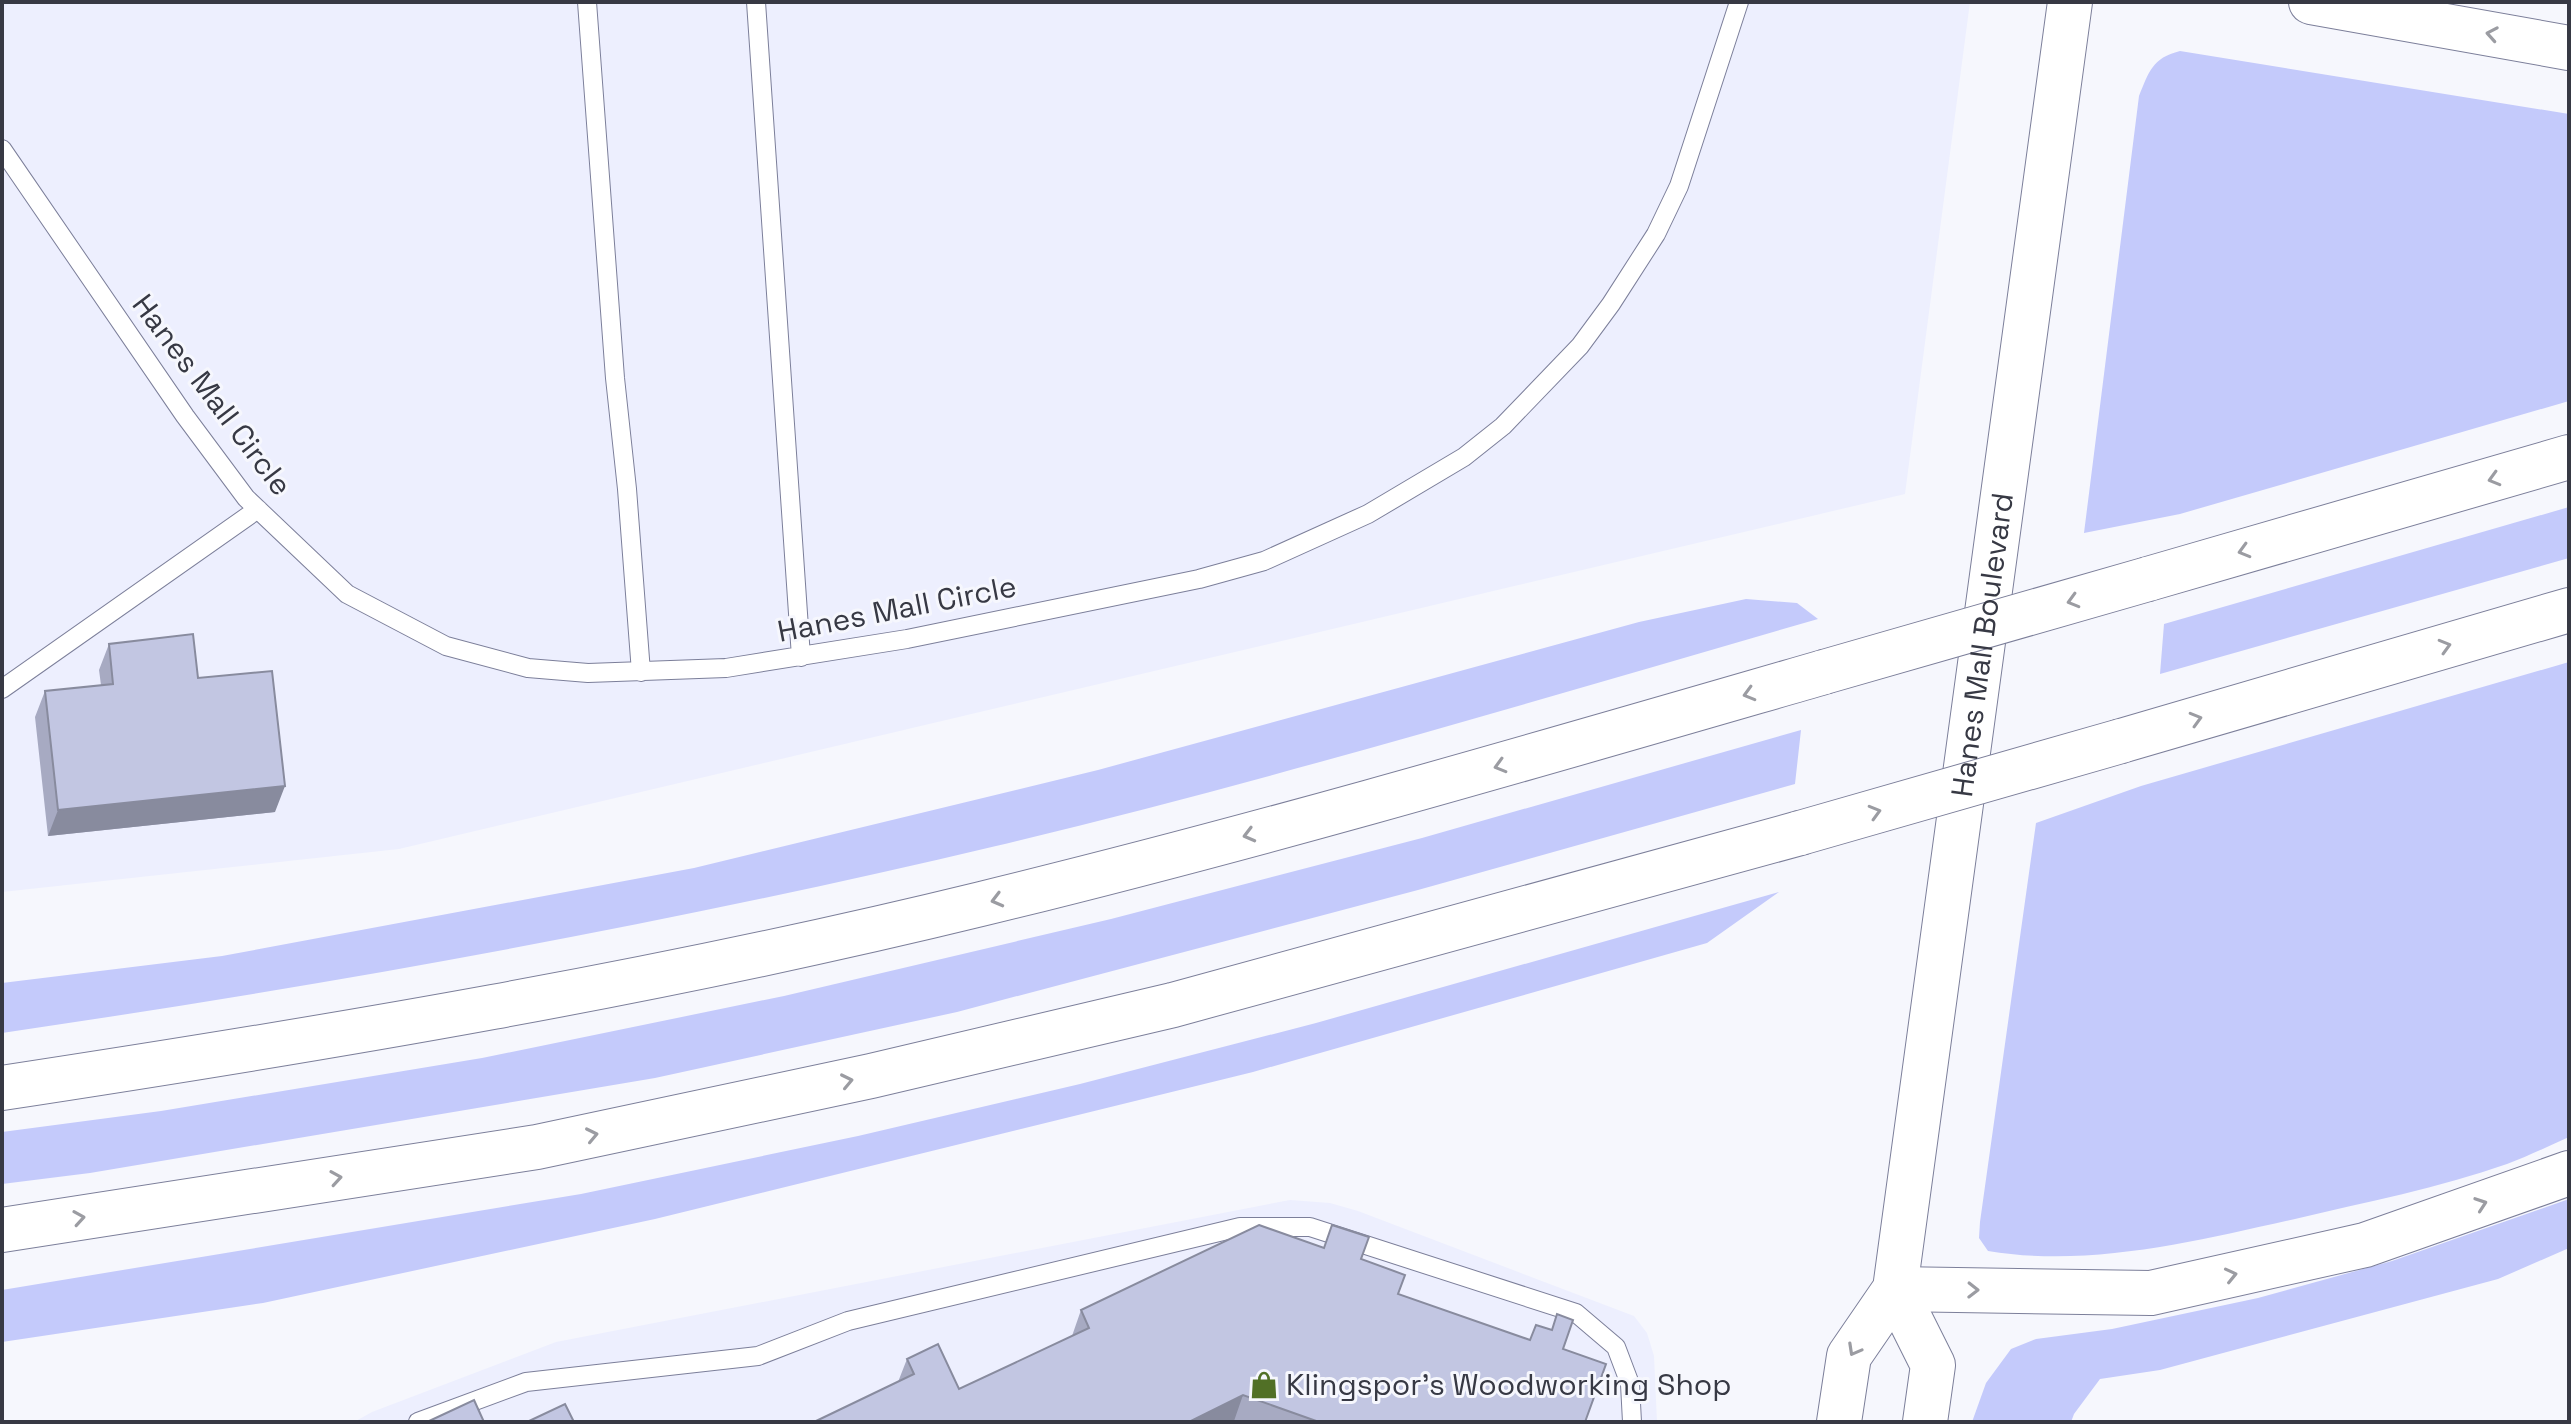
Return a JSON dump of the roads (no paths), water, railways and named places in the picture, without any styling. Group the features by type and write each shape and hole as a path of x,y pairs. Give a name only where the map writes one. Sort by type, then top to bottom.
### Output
{"main road":[{"name":"Hanes Mall Boulevard","path":"1839,1422 1849,1356 1895,1289 2070,2"},
{"path":"2311,2 2569,48"},
{"path":"2,1088 301,1042 629,982 980,905 1383,800 2569,457"},
{"path":"2,1230 537,1147 871,1076 1173,1005 1800,833 2569,610"},
{"path":"1925,1422 1933,1365 1895,1289 2151,1293 2365,1245 2569,1173"}],"lane":[{"path":"587,2 641,672"},
{"path":"756,2 801,657"},
{"name":"Hanes Mall Circle","path":"2,149 185,416 246,498 347,594 446,646 528,668 588,673 726,668 907,639 1186,582 1264,561 1368,514 1464,457 1503,426 1580,346 1656,234 1679,186 1739,2"},
{"path":"2,689 258,509"},
{"path":"418,1422 526,1382 758,1356 848,1321 1240,1227 1310,1227 1576,1313 1616,1347 1630,1384 1632,1422"}],"place":[{"name":"Klingspor's Woodworking Shop","path":"1264,1385"}]}
